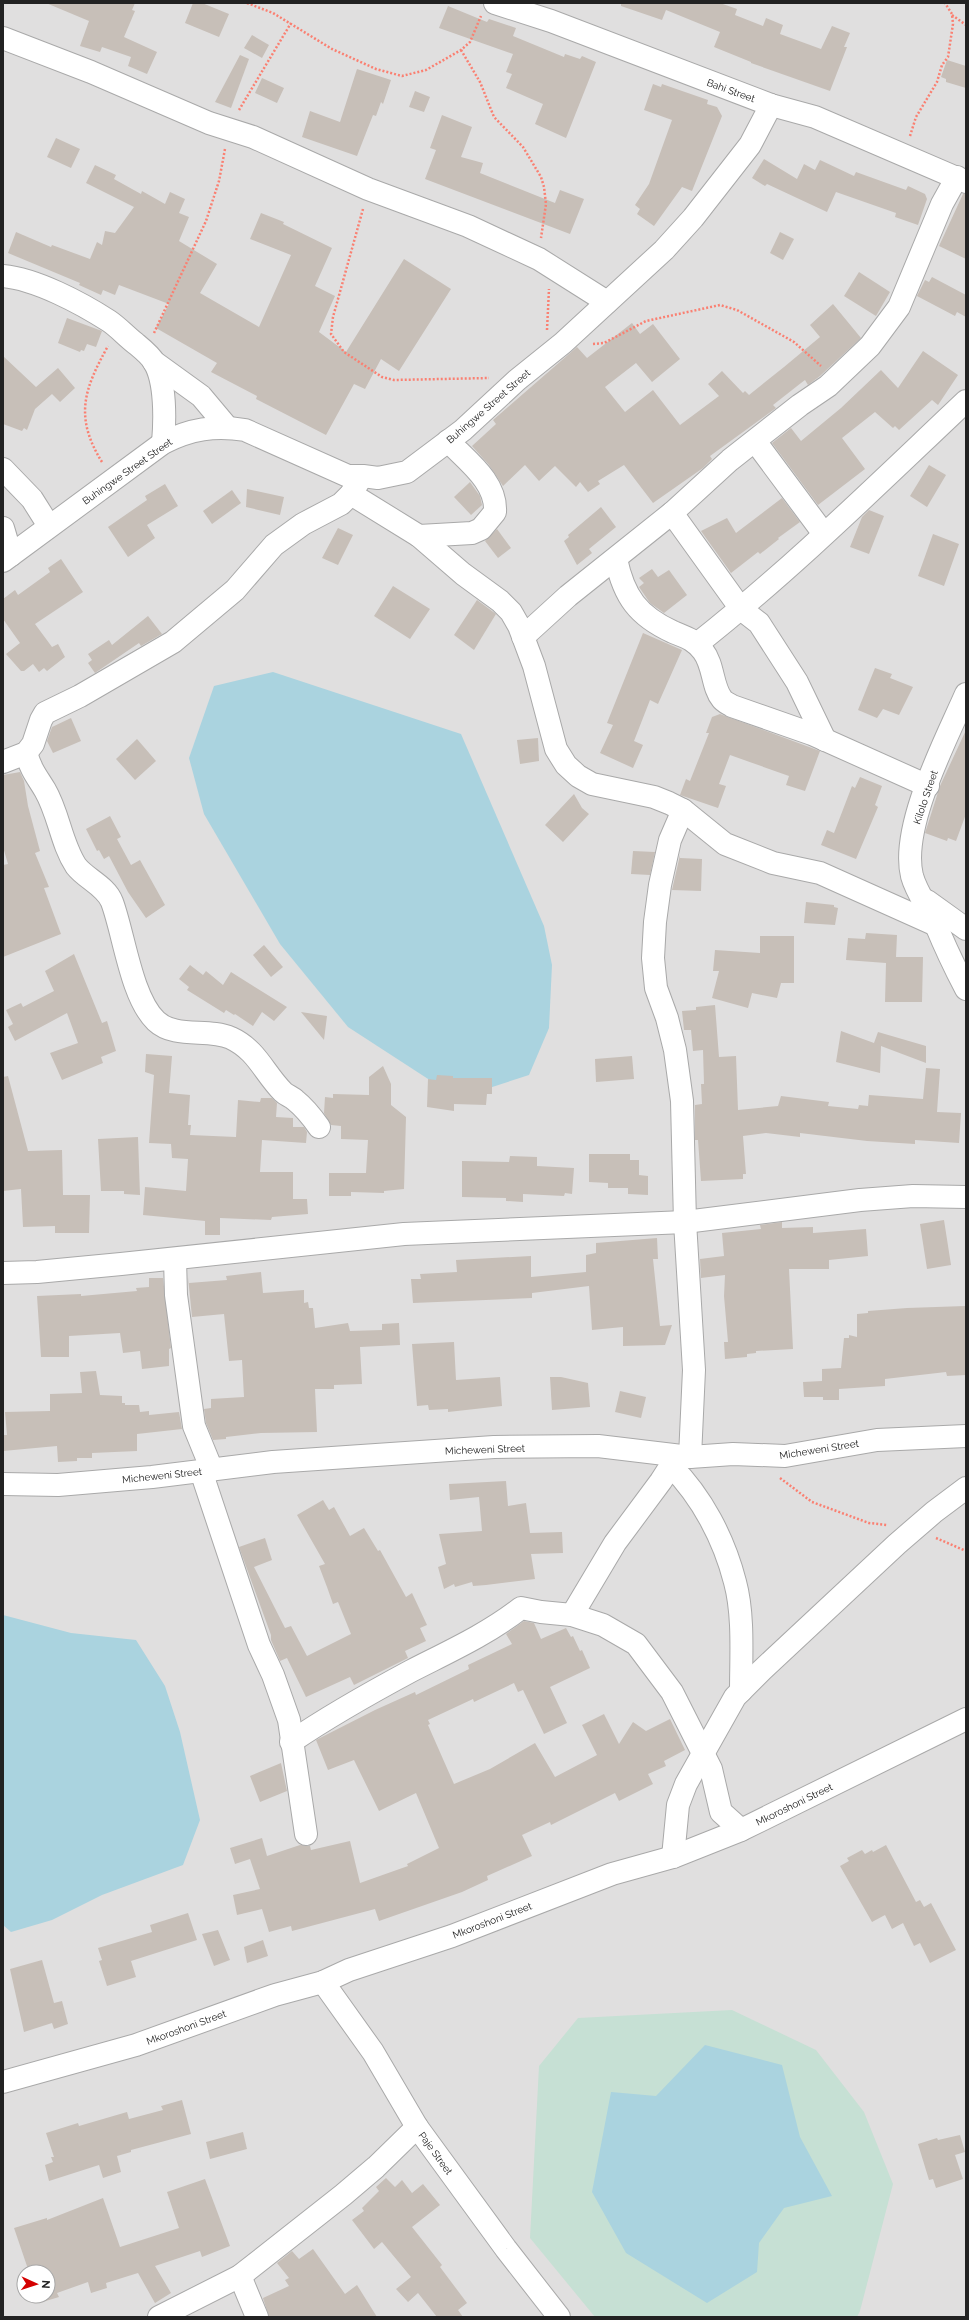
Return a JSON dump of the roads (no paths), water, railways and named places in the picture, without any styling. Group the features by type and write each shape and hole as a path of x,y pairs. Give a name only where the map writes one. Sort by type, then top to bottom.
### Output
{"street":[{"name":"Bahi Street","path":"488,8 551,22 771,105 815,117 961,180"},
{"path":"3,38 91,72 209,123 253,137 368,189 468,226 545,263 607,302"},
{"name":"Buhingwe Street Street","path":"7,558 163,443 178,435 199,429 227,427 245,430 348,476 378,478 406,472 448,441 563,343 664,250 693,218 750,145 771,105"},
{"path":"523,636 568,596 672,513 755,441 800,405 836,380 870,346 899,307 942,204 961,180"},
{"path":"3,276 41,287 77,303 117,327 149,357 201,396 227,427"},
{"path":"149,357 164,399 165,416 163,443"},
{"path":"697,644 741,609 824,534 966,401"},
{"path":"419,536 472,533 482,529 495,512 493,493 485,479 448,441"},
{"path":"755,441 824,534"},
{"path":"3,469 32,499 49,526"},
{"path":"3,762 26,753 33,744 41,720 45,713 80,696 172,642 235,590 274,545 303,524 341,504 351,494 363,476"},
{"path":"351,494 419,536 463,574 500,601 511,612 523,636 534,666 556,748 566,765 578,776 592,784 654,798 683,810 725,844 773,863 820,873 936,925"},
{"path":"672,513 741,609 759,623 798,682 825,740"},
{"path":"3,528 7,558"},
{"path":"616,559 620,577 637,608 657,625 689,637 697,644 710,661 722,698 727,702 745,712 825,740 928,786"},
{"name":"Kilolo Street","path":"966,694 920,803 911,842 911,868 919,895 936,925 941,939 966,989"},
{"path":"26,753 31,771 45,790 67,849 77,866 104,891 111,900 125,953 148,1013 166,1027 177,1031 216,1034 231,1038 252,1052 284,1093 308,1112 319,1127"},
{"path":"683,810 670,840 660,885 654,922 653,958 656,988 668,1018 681,1086 685,1222 694,1370 679,1460 685,1480 705,1509 724,1548 736,1583 740,1629 741,1691"},
{"path":"919,895 966,929"},
{"path":"3,1272 37,1272 175,1259 404,1234 685,1222 860,1200 913,1196 966,1197"},
{"path":"175,1259 176,1302 194,1426 259,1645 273,1675 289,1720 291,1742 306,1834"},
{"name":"Micheweni Street","path":"3,1484 58,1485 332,1457 494,1447 598,1446 679,1460 733,1454 785,1456 877,1440 966,1436"},
{"path":"572,1615 615,1543 679,1460"},
{"path":"673,1856 678,1805 686,1784 735,1697 915,1529 966,1488"},
{"path":"291,1742 328,1716 460,1648 503,1622 521,1608 541,1612 572,1615 603,1625 636,1644 672,1692 703,1753 711,1769 721,1812 741,1830"},
{"name":"Mkoroshoni Street","path":"3,2082 136,2045 275,1995 323,1982 349,1970 452,1936 612,1874 673,1856 741,1830 966,1719"},
{"name":"Paje Street","path":"323,1982 372,2052 417,2127 506,2249 559,2317"},
{"path":"159,2317 240,2276 343,2195 376,2167 417,2127"},
{"path":"240,2276 257,2317"}],"water":[{"path":"273,672 461,734 544,926 552,965 549,1028 529,1075 483,1090 442,1088 348,1027 280,944 204,814 189,758 214,686"},
{"path":"3,1615 71,1633 136,1640 165,1686 180,1732 200,1820 183,1865 102,1895 52,1920 11,1932 3,1925"},
{"path":"705,2045 782,2065 800,2137 832,2196 784,2208 759,2243 757,2272 707,2303 626,2253 592,2192 611,2092 656,2096"}]}
